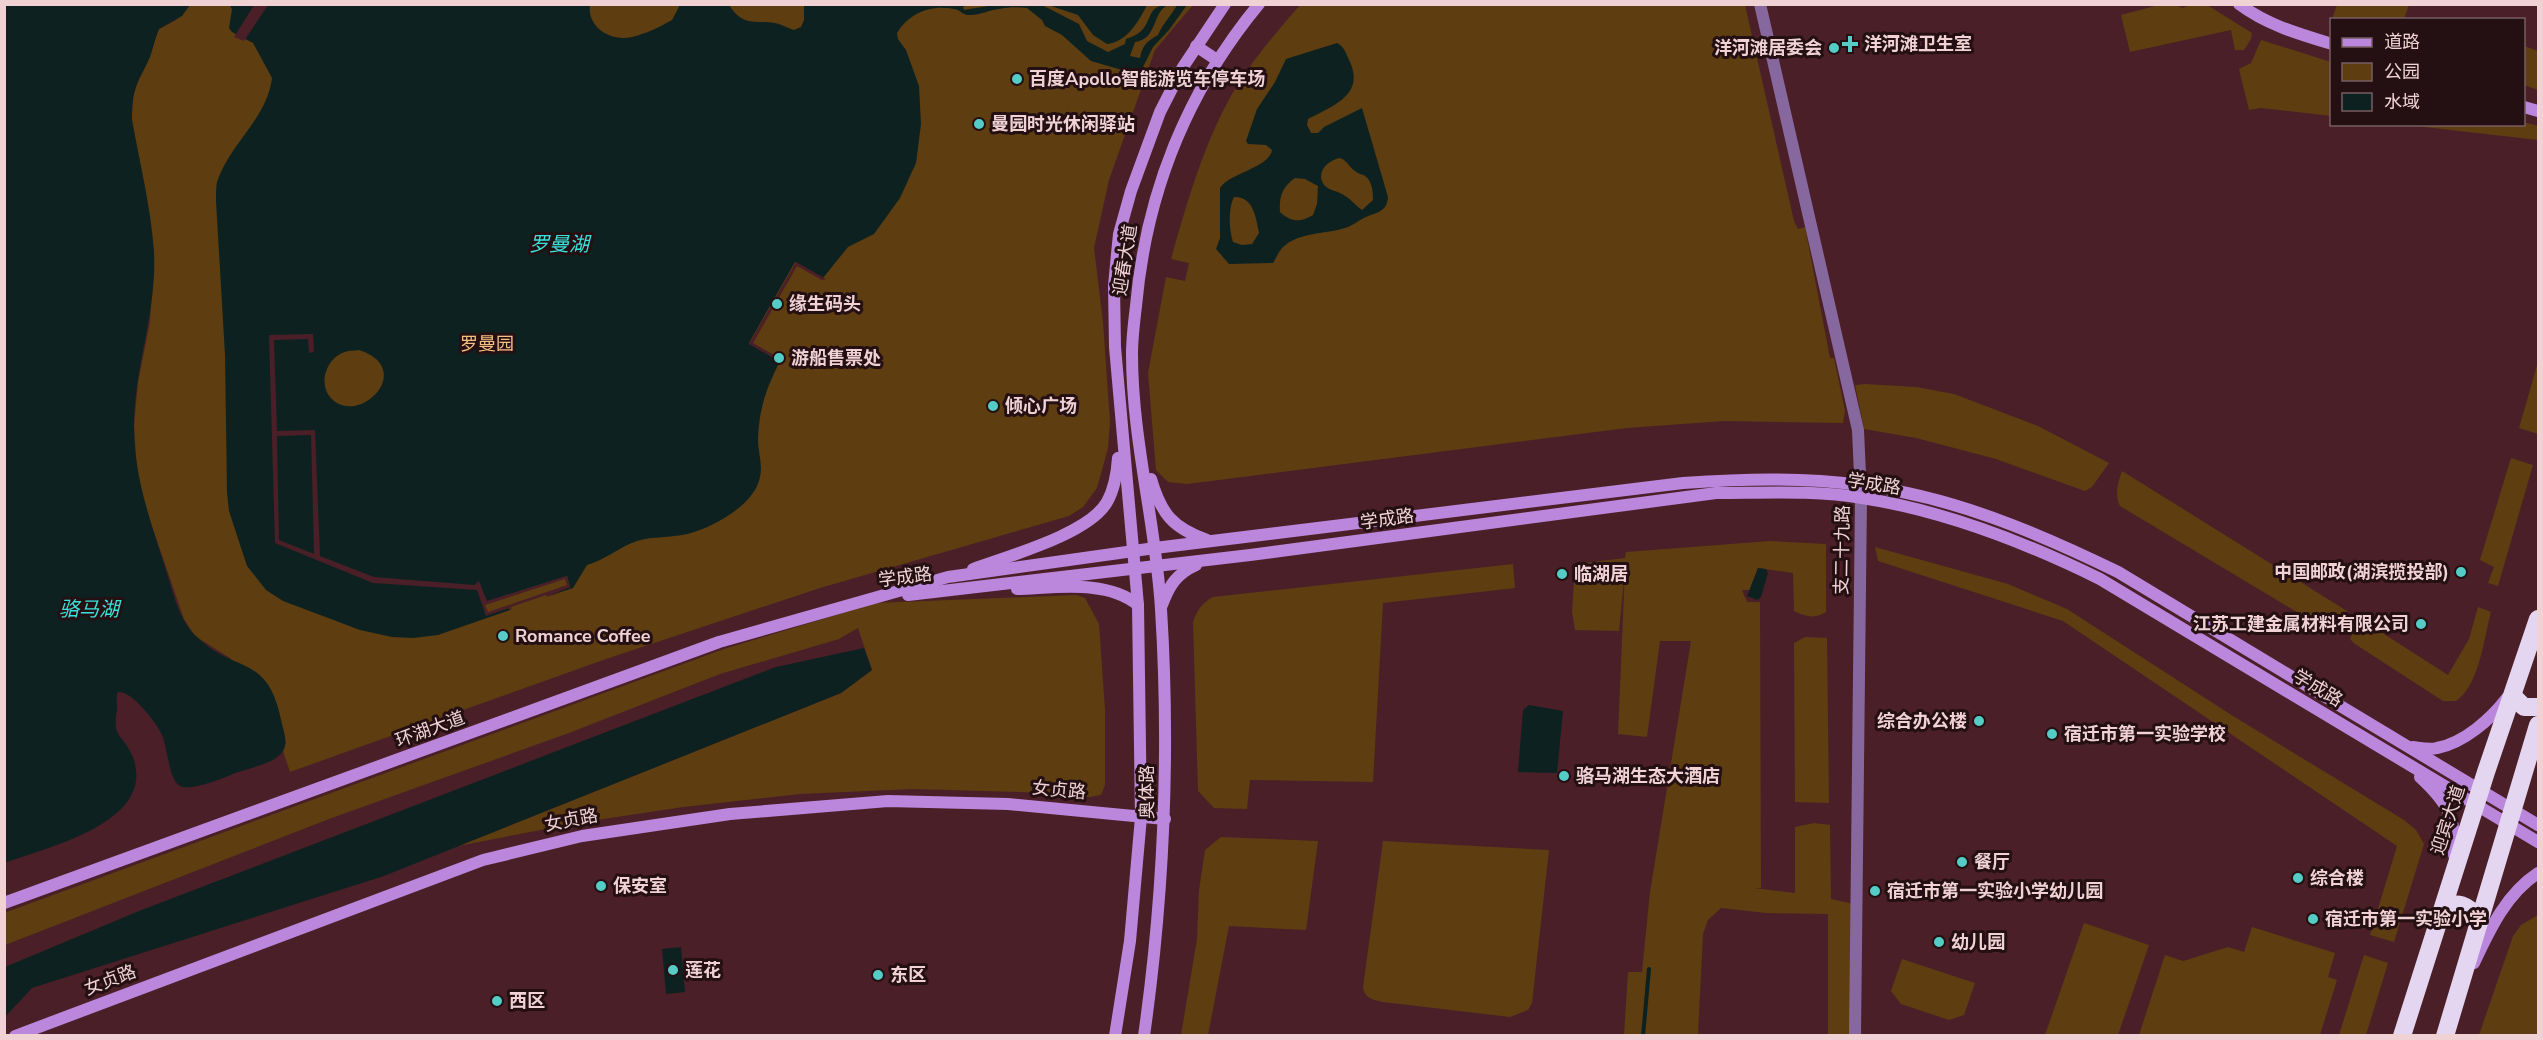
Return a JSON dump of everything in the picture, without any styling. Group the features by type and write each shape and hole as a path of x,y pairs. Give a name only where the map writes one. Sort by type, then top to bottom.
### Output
{"highway":[{"name":"迎宾大道","path":"2402,1035 2538,619"},
{"path":"2513,696 2524,707 2538,706"},
{"path":"2445,1035 2512,818 2538,725"},
{"path":"2441,913 2453,903 2469,908 2480,921"}],"main road":[{"name":"迎春大道","path":"1133,552 1115,347 1114,286 1119,234 1141,158 1171,86 1225,4"},
{"name":"迎春大道","path":"1155,548 1137,424 1132,353 1140,265 1146,234 1173,146 1191,105 1218,60 1259,4"},
{"path":"2239,4 2257,18 2330,45"},
{"path":"1196,46 1218,60"},
{"path":"948,578 1034,547 1085,525 1106,503 1116,480 1120,424"},
{"path":"1137,424 1157,500 1170,519 1189,533 1211,541"},
{"name":"学成路","path":"871,599 948,578 1155,548 1683,483 1737,479 1935,500 1996,519 2057,542 2118,572 2408,746 2478,797 2512,818 2538,842"},
{"name":"学成路","path":"871,599 1209,560 1716,493 1861,491 1984,529 2054,556 2142,603 2399,758 2478,797"},
{"name":"奥体路","path":"1144,1035 1159,907 1166,819 1161,609 1155,548"},
{"name":"奥体路","path":"1115,1035 1130,941 1141,817 1138,605 1133,552"},
{"path":"1161,609 1169,585 1184,570 1209,560"},
{"path":"944,591 1080,588 1119,594 1129,597 1138,605"},
{"name":"环湖大道","path":"4,903 719,642 871,599"},
{"path":"2408,746 2436,749 2453,743 2476,729 2494,714 2506,699 2527,656"},
{"path":"2399,758 2435,791 2451,812 2455,829 2451,881"},
{"name":"女贞路","path":"15,1035 473,863 532,846 582,836 730,814 888,801 1008,804 1166,819"},
{"name":"学成路","path":"2512,818 2538,825"},
{"path":"2456,999 2507,900 2522,884 2538,873"}],"street":[{"name":"支二十九路","path":"1760,4 1858,430 1861,491 1855,1035"}],"green space":[{"name":"罗曼园","path":"190,4 230,5 232,9 288,4 1193,5 1155,50 1109,180 1094,248 1103,322 1110,422 1108,448 1097,488 1083,507 1069,516 820,588 606,659 290,772 283,751 286,742 230,658 195,636 184,619 145,506 137,471 134,426 138,382 150,322 154,252 132,120 133,100 136,86 159,29 176,20"},
{"path":"2409,4 2404,18 2332,18 2337,5"},
{"path":"1300,5 1745,5 1794,221 1798,229 1805,227 1830,358 1834,358 1845,411 1843,423 1724,421 1627,428 1187,484 1168,482 1156,470 1148,373 1166,277 1185,281 1189,263 1171,259 1198,169 1226,105 1252,63"},
{"path":"2175,5 2183,8 2189,5 2207,5 2252,33 2251,39 2244,50 2235,50 2231,30 2130,52 2121,15 2155,6"},
{"path":"2261,40 2330,62 2330,116 2261,108 2249,110 2239,69 2251,63"},
{"path":"2525,46 2538,51 2538,90 2525,85"},
{"path":"2525,122 2538,126 2538,140 2416,126 2525,126"},
{"path":"2538,362 2538,434 2519,428"},
{"path":"1855,385 1916,387 1954,394 2038,426 2109,463 2092,487 2085,491 1996,459 1916,438 1864,429"},
{"path":"2511,458 2533,465 2498,586 2488,583 2494,567 2480,560"},
{"path":"2122,471 2347,611 2334,631 2327,630 2120,506 2117,493"},
{"path":"1770,541 1826,544 1826,612 1818,616 1810,616 1794,611 1793,573 1758,568 1750,590 1742,590 1747,602 1760,602 1761,888 1754,888 1795,893 1795,827 1814,823 1830,825 1831,899 1854,904 1851,1035 1828,1035 1828,914 1766,913 1721,908 1708,920 1703,934 1698,1035 1624,1035 1628,972 1642,972 1650,892 1691,641 1660,641 1647,737 1618,734 1625,569 1619,631 1575,630 1572,612 1575,564 1625,558 1626,552"},
{"path":"1875,547 2008,584 2067,609 2233,716 2404,820 2416,830 2424,844 2394,942 2370,935 2397,846 2063,621 1878,561"},
{"path":"1513,564 1515,588 1383,603 1373,782 1250,780 1247,809 1214,808 1198,791 1193,622 1200,607 1209,599"},
{"path":"1076,595 1085,598 1099,624 1105,709 1105,785 1101,795 1090,797 1050,793 913,789 800,794 683,807 577,823 458,846 841,693 872,670 858,628 839,639 720,674 569,733 329,819 5,945 4,913 724,649 876,603"},
{"path":"2478,607 2491,612 2483,648 2470,684 2456,701 2443,701 2350,639 2359,618 2448,675 2469,639"},
{"path":"1805,637 1827,638 1829,803 1795,802 1794,643"},
{"path":"1221,837 1318,841 1306,930 1229,926 1208,1035 1181,1035 1197,939 1199,890 1205,850"},
{"path":"1383,841 1549,850 1532,1003 1528,1010 1510,1017 1383,1002 1367,996 1363,987"},
{"path":"2538,915 2538,1035 2479,1035 2513,936 2521,925"},
{"path":"2084,923 2149,945 2118,1035 2045,1035"},
{"path":"2252,927 2335,953 2328,977 2337,980 2320,1035 2139,1035 2165,955 2183,961 2228,947 2244,952"},
{"path":"2364,955 2388,963 2366,1035 2339,1035"},
{"path":"1902,959 1975,983 1964,1015 1949,1020 1901,1004 1891,991"}],"water":[{"name":"骆马湖","path":"5,4 190,5 182,16 159,29 133,100 132,120 148,202 154,252 152,296 135,405 137,464 149,517 181,615 197,637 212,649 260,675 269,686 276,701 285,741 280,755 269,762 200,786 180,786 173,777 163,737 157,726 148,713 135,701 118,692 117,731 132,755 136,778 130,798 115,814 95,828 46,849 5,863"},
{"name":"罗曼湖","path":"230,5 590,5 592,20 596,26 608,35 624,38 647,32 672,20 680,5 729,5 744,20 780,24 794,30 801,27 804,20 804,5 967,5 963,7 964,10 994,5 1042,5 1079,24 1087,41 1108,52 1125,44 1126,39 1142,30 1155,9 1168,5 1159,13 1148,36 1135,42 1130,56 1140,58 1144,47 1158,35 1177,5 1187,5 1153,47 1139,75 1091,61 1062,35 1045,26 1042,20 1027,8 1006,8 968,15 954,9 937,8 914,15 897,33 919,86 921,124 916,163 900,198 874,234 848,247 823,278 795,262 749,343 780,361 767,390 762,409 758,440 761,472 750,497 731,514 697,531 637,541 587,565 573,588 549,596 549,594 570,587 567,576 482,603 486,615 509,608 510,610 438,635 413,638 392,637 360,630 283,601 266,590 247,566 229,511 225,355 216,186 230,155 263,106 272,78 253,43 232,32 229,28 232,9","holes":["359,350 376,359 383,370 383,382 377,393 367,401 354,406 341,405 330,397 326,391 325,378 333,359 347,351"]},
{"path":"1048,5 1147,5 1136,24 1126,35 1107,44 1093,35 1078,15"},
{"path":"1337,43 1344,49 1353,73 1350,91 1336,104 1308,119 1307,125 1311,133 1318,133 1324,127 1362,108 1388,197 1387,203 1379,212 1347,227 1305,236 1289,242 1273,263 1229,264 1216,249 1220,238 1220,188 1232,178 1257,166 1269,156 1272,150 1266,145 1248,144 1246,141 1257,109 1275,82 1286,59","holes":["1340,158 1371,183 1373,200 1362,210 1345,196 1325,186 1322,181 1322,172 1327,164","1295,178 1305,179 1318,186 1317,204 1313,215 1296,220 1280,212 1282,193","1234,197 1246,200 1252,209 1259,233 1252,244 1242,245 1233,242 1231,207"]},
{"path":"1758,568 1766,569 1768,573 1761,597 1757,600 1747,596"},
{"path":"864,648 872,670 841,693 384,876 32,988 5,1017 5,967 139,911 776,667"},
{"path":"1529,705 1563,711 1557,773 1518,772 1523,710"},
{"path":"681,947 685,992 666,994 662,949"}],"pier":[{"path":"254,5 268,5 244,41 234,37"},
{"path":"796,262 826,279 822,280 797,266 753,343 781,359 782,363 749,344"},
{"path":"313,334 314,352 309,353 308,339 274,340 277,431 315,430 320,556 374,577 474,585 479,581 487,601 567,576 570,587 547,597 546,595 511,607 512,610 508,608 486,616 477,590 373,583 275,543 269,335","holes":["311,435 314,553 314,554 279,540 277,436","565,579 567,585 488,612 485,605"]}],"waterway":[{"path":"1643,1036 1649,969"}],"place":[{"name":"洋河滩卫生室","path":"1850,44"},
{"name":"洋河滩居委会","path":"1834,48"},
{"name":"百度Apollo智能游览车停车场","path":"1017,79"},
{"name":"曼园时光休闲驿站","path":"979,124"},
{"name":"缘生码头","path":"777,304"},
{"name":"游船售票处","path":"779,358"},
{"name":"倾心广场","path":"993,406"},
{"name":"中国邮政(湖滨揽投部)","path":"2461,572"},
{"name":"临湖居","path":"1562,574"},
{"name":"江苏工建金属材料有限公司","path":"2421,624"},
{"name":"Romance Coffee","path":"503,636"},
{"name":"综合办公楼","path":"1979,721"},
{"name":"宿迁市第一实验学校","path":"2052,734"},
{"name":"骆马湖生态大酒店","path":"1564,776"},
{"name":"餐厅","path":"1962,862"},
{"name":"综合楼","path":"2298,878"},
{"name":"保安室","path":"601,886"},
{"name":"宿迁市第一实验小学幼儿园","path":"1875,891"},
{"name":"宿迁市第一实验小学","path":"2313,919"},
{"name":"幼儿园","path":"1939,942"},
{"name":"莲花","path":"673,970"},
{"name":"东区","path":"878,975"},
{"name":"西区","path":"497,1001"}]}
